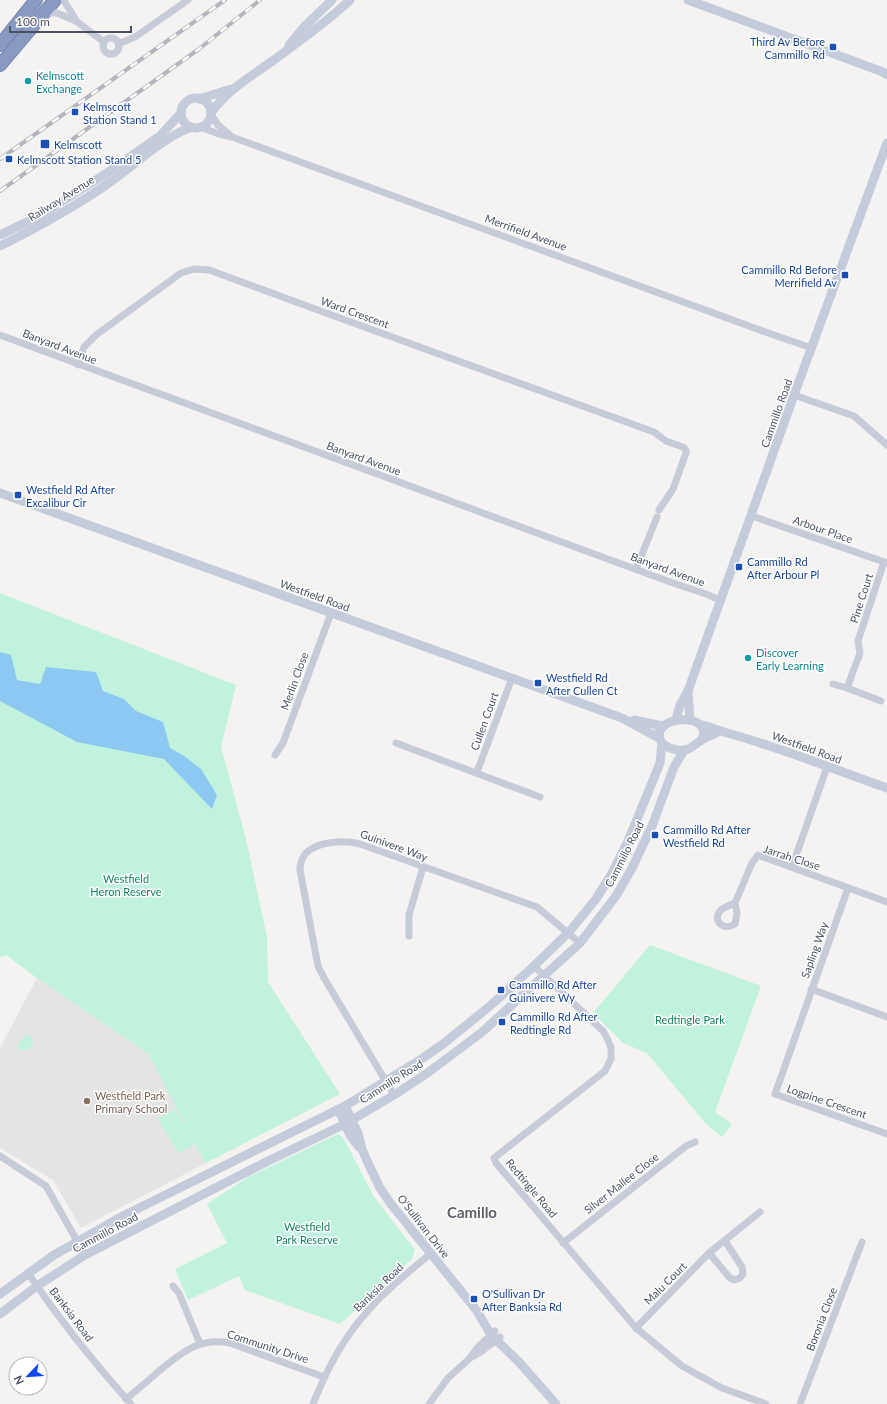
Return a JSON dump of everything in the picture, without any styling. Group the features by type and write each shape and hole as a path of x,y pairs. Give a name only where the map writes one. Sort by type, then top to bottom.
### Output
{"highway":[{"path":"0,45 36,0"},
{"path":"0,65 55,0"}],"main road":[{"name":"Railway Avenue","path":"284,53 303,28 332,0"},
{"name":"Railway Avenue","path":"1,242 41,226 88,197 175,135 207,124 218,102 234,88 307,36 350,0"},
{"path":"688,0 886,73"},
{"name":"Railway Avenue","path":"1,242 109,172 160,136 181,114 183,106 187,101 199,99 234,88"},
{"path":"199,99 208,104 211,114"},
{"path":"181,114 184,122 196,127"},
{"name":"Cammillo Road","path":"676,719 680,705 688,691 720,600 752,516 794,395 887,143"},
{"name":"Westfield Road","path":"0,493 622,718 663,726"},
{"name":"Cammillo Road","path":"688,691 690,720"},
{"name":"Westfield Road","path":"622,718 660,741"},
{"path":"701,740 703,732 701,725 690,720 676,719 663,726 660,731 660,741 672,749 684,750 694,746 701,740 712,736 719,731"},
{"name":"Westfield Road","path":"701,725 752,740 887,788"},
{"name":"Cammillo Road","path":"0,1294 28,1273 77,1242 123,1216 341,1108 443,1044 490,1006 569,932 596,898 611,875 629,839 660,763 660,741"},
{"name":"Cammillo Road","path":"0,1314 37,1286 85,1255 268,1161 348,1122 426,1074 481,1033 580,943 624,884 652,826 674,767 684,750"},
{"name":"O'Sullivan Drive","path":"341,1108 348,1122 358,1133 362,1149 383,1193 394,1209 477,1311 486,1318 496,1336 512,1349 519,1362 556,1404"}],"street":[{"path":"64,0 67,8 74,15 76,21"},
{"path":"118,44 135,36 188,0"},
{"path":"44,13 57,13 76,21 104,42"},
{"path":"104,42 112,39 118,44"},
{"path":"104,42 104,51 109,54 116,52 118,44"},
{"name":"Merrifield Avenue","path":"211,114 218,125 232,137"},
{"name":"Merrifield Avenue","path":"196,127 232,137 812,348"},
{"name":"Ward Crescent","path":"78,365 84,347 96,335 181,273 194,269 209,270 326,314 654,432 666,440 683,447 686,450 686,453 673,489 658,513 646,548 636,569"},
{"name":"Banyard Avenue","path":"0,335 78,365 720,600"},
{"path":"794,395 854,416 887,445"},
{"name":"Arbour Place","path":"752,516 885,562"},
{"name":"Pine Court","path":"847,688 860,653 858,641 885,562"},
{"name":"Merlin Close","path":"275,755 283,743 331,613"},
{"name":"Cullen Court","path":"477,772 512,678"},
{"path":"833,684 881,701"},
{"path":"396,743 477,772 540,797"},
{"path":"792,867 827,767"},
{"name":"Guinivere Way","path":"394,1095 318,966 300,870 300,864 306,853 315,847 330,843 345,841 360,844 537,907 569,932 580,943"},
{"name":"Jarrah Close","path":"735,903 752,863 758,855 887,902"},
{"path":"409,936 409,915 423,867"},
{"name":"Sapling Way","path":"848,888 812,989 887,1017"},
{"name":"Redtingle Road","path":"534,966 603,1032 610,1044 611,1059 605,1071 494,1158 496,1162 636,1328 682,1366 722,1388 766,1404"},
{"name":"Logpine Crescent","path":"812,989 775,1094 887,1134"},
{"name":"Silver Mallee Close","path":"563,1243 686,1146 695,1142"},
{"path":"0,1156 46,1186 85,1255"},
{"name":"Malu Court","path":"636,1328 709,1254 760,1212"},
{"path":"709,1254 730,1278 734,1280 740,1278 743,1274 742,1267 725,1242"},
{"name":"Boronia Close","path":"800,1404 862,1242"},
{"name":"Banksia Road","path":"313,1404 324,1376 351,1331 366,1312 430,1254"},
{"name":"Banksia Road","path":"28,1273 82,1347 128,1402"},
{"path":"173,1286 179,1293 200,1344"},
{"path":"429,1404 448,1378 469,1359 482,1352 496,1336"},
{"name":"Community Drive","path":"128,1402 179,1355 200,1344 214,1342 230,1343 324,1376"}],"shaded area":[{"name":"Westfield Park Primary School","path":"37,978 149,1054 206,1163 81,1228 53,1180 0,1148 0,1048"}],"green space":[{"name":"Westfield Heron Reserve","path":"0,593 236,685 221,747 246,839 267,937 268,982 340,1094 206,1163 195,1144 178,1153 158,1119 175,1109 191,1136 149,1054 37,978 6,955 0,957"},
{"name":"Redtingle Park","path":"650,945 761,986 715,1112 732,1124 722,1137 707,1125 647,1053 623,1043 593,1013"},
{"path":"30,1035 33,1042 33,1047 26,1050 19,1050 19,1043"},
{"name":"Westfield Park Reserve","path":"338,1134 343,1137 374,1197 415,1250 412,1259 340,1324 245,1290 239,1276 188,1300 175,1269 227,1243 207,1204 248,1177"}],"water":[{"path":"0,652 11,655 17,680 40,684 46,667 96,672 103,691 124,699 136,711 163,722 170,748 184,756 201,769 217,795 212,809 164,759 77,742 0,701"}],"railway":[{"path":"0,159 225,0"},
{"path":"0,191 199,49 260,0"}],"place":[{"name":"Third Av Before Cammillo Rd","path":"833,47"},
{"name":"Kelmscott Exchange","path":"28,81"},
{"name":"Kelmscott Station Stand 1","path":"75,112"},
{"name":"Kelmscott","path":"45,144"},
{"name":"Kelmscott Station Stand 5","path":"9,159"},
{"name":"Cammillo Rd Before Merrifield Av","path":"845,275"},
{"name":"Westfield Rd After Excalibur Cir","path":"18,495"},
{"name":"Cammillo Rd After Arbour Pl","path":"739,567"},
{"name":"Discover Early Learning","path":"748,658"},
{"name":"Westfield Rd After Cullen Ct","path":"538,683"},
{"name":"Cammillo Rd After Westfield Rd","path":"655,835"},
{"name":"Cammillo Rd After Guinivere Wy","path":"501,990"},
{"name":"Cammillo Rd After Redtingle Rd","path":"502,1022"},
{"name":"Westfield Park Primary School","path":"87,1101"},
{"name":"O'Sullivan Dr After Banksia Rd","path":"474,1299"}],"district":[{"name":"Camillo","path":"472,1212"}]}
